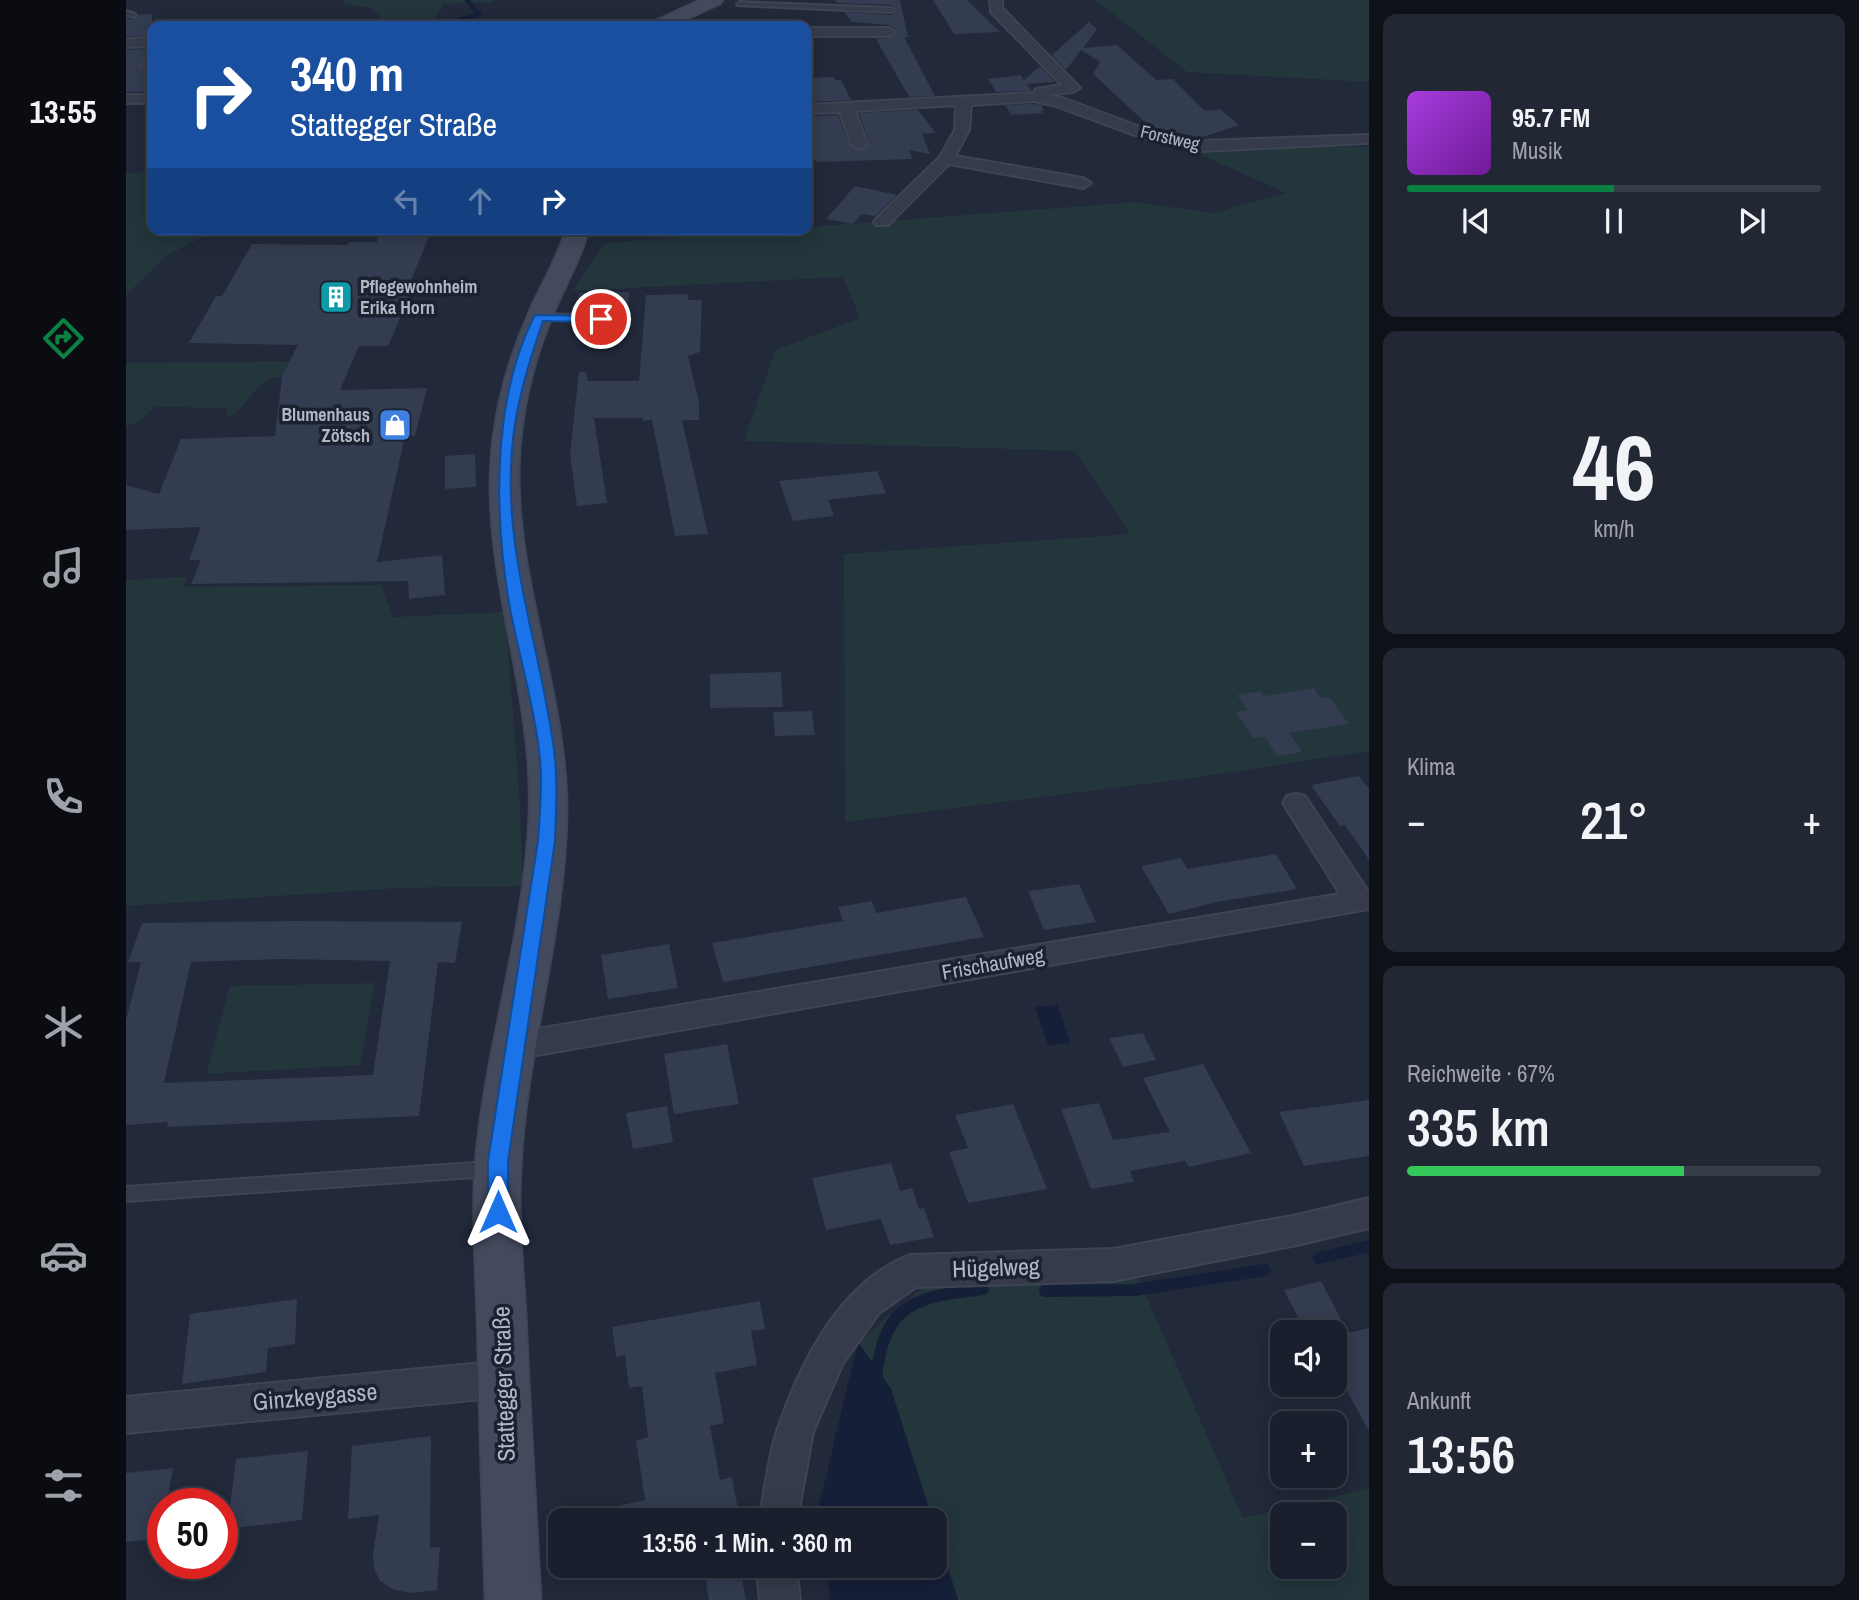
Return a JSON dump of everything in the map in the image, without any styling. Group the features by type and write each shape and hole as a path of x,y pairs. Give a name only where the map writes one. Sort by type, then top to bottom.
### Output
{"main road":[{"path":"669,21 715,0"},
{"name":"Stattegger Straße","path":"513,1600 503,1380 498,1168 514,1046 547,841 548,791 547,752 536,685 516,603 505,514 506,449 520,372 539,317 572,251 576,235"}],"street":[{"name":"Forstweg","path":"996,0 996,9 1073,88 1035,92 1019,97"},
{"path":"812,32 889,32"},
{"path":"126,43 147,42"},
{"name":"Forstweg","path":"812,110 1019,97 1060,102 1147,135 1201,146 1369,139"},
{"path":"126,99 147,99"},
{"path":"882,222 946,159 962,130 964,100"},
{"path":"846,107 859,144"},
{"path":"946,159 1083,183"},
{"name":"Frischaufweg","path":"514,1046 1359,901 1296,803"},
{"name":"Hügelweg","path":"780,1508 795,1432 830,1350 867,1301 910,1271 1113,1265 1297,1230 1369,1213"},
{"name":"Ginzkeygasse","path":"126,1415 503,1380"},
{"path":"777,1578 780,1600"}],"lane":[{"path":"833,8 835,0"},
{"path":"739,4 892,10"},
{"path":"142,66 147,58"},
{"path":"539,317 626,319"},
{"path":"126,1194 498,1168"}],"green space":[{"path":"344,0 493,0 444,4 432,21 383,21 373,8 342,4"},
{"path":"1095,0 1369,0 1369,82 1187,72"},
{"path":"1177,144 1369,147 1369,751 1200,777 845,822 844,554 1130,534 1075,451 744,441 775,350 860,318 843,277 573,291 605,243 708,235 812,235 812,227 1135,202 1213,213 1286,193"},
{"path":"147,172 147,235 207,235 167,255 126,295 126,173"},
{"path":"330,361 327,368 267,379 234,414 225,418 228,408 155,407 138,422 126,427 126,363"},
{"path":"187,577 184,587 381,585 393,617 505,612 519,789 523,886 399,888 126,906 126,580"},
{"path":"375,983 360,1065 206,1074 230,986"},
{"path":"937,1275 1138,1277 1243,1518 1270,1512 1270,1579 1347,1579 1347,1502 1310,1502 1369,1488 1369,1600 958,1600 947,1565 947,1508 929,1508 891,1389 858,1342"}],"water":[{"path":"1058,1005 1070,1043 1048,1045 1035,1007"},
{"path":"858,1342 891,1389 929,1508 819,1506"},
{"path":"947,1565 958,1600 830,1600 827,1578 947,1578"}],"building":[{"path":"834,0 900,0 908,37 904,37 935,96 910,97 905,90 876,39 890,38 898,33 897,30 889,25 852,22 844,12 892,15 897,11 896,8 892,5 837,3"},
{"path":"933,0 967,0 1000,32 954,34"},
{"path":"152,14 152,21 147,21 147,36 126,36 126,18 132,20 138,15"},
{"path":"1089,22 1097,29 1083,48 1117,45 1156,80 1173,79 1205,111 1220,109 1239,125 1200,138 1158,130 1148,125 1093,74 1100,62 1081,50 1066,70 1052,55"},
{"path":"147,49 137,68 147,68 147,92 126,92 126,50"},
{"path":"1040,66 1055,82 1027,84 1031,91 996,92 988,79 1021,75 1024,80"},
{"path":"834,77 835,80 841,80 851,100 812,102 812,78"},
{"path":"1005,105 1041,105 1043,113 1011,115"},
{"path":"918,110 936,133 922,134 930,154 909,150 913,159 816,162 812,156 812,116 838,115 849,145 860,151 869,143 859,113"},
{"path":"855,186 897,195 875,216 862,214 853,224 826,219"},
{"path":"378,235 430,235 406,293 411,293 388,346 359,346 340,390 427,388 415,436 405,436 377,562 442,555 445,595 409,599 408,581 191,584 201,560 189,560 201,527 126,530 126,485 159,494 181,439 275,436 282,376 298,345 189,343 216,296 222,296 252,244 347,245 349,242 377,242"},
{"path":"629,292 627,314 576,312 579,293"},
{"path":"688,294 688,300 702,300 700,352 688,356 699,402 699,420 682,420 708,534 675,536 652,420 594,418 607,503 577,506 570,454 579,372 586,372 588,381 639,381 646,295"},
{"path":"475,454 476,487 445,489 445,456"},
{"path":"877,471 886,493 828,500 834,516 793,521 779,481"},
{"path":"781,672 783,707 710,708 710,674"},
{"path":"1314,688 1321,698 1329,697 1349,724 1289,733 1302,752 1277,756 1265,737 1253,738 1236,712 1248,710 1237,695 1261,691 1264,696"},
{"path":"812,711 815,735 775,736 773,712"},
{"path":"1359,776 1369,789 1369,860 1345,825 1340,826 1311,785"},
{"path":"1276,854 1297,889 1217,902 1169,914 1141,866 1181,858 1187,869"},
{"path":"1079,884 1096,922 1044,930 1028,891"},
{"path":"966,897 984,937 723,982 712,943 843,921 838,907 872,901 876,913"},
{"path":"462,922 455,963 438,962 419,1116 167,1127 168,1122 126,1125 126,1020 141,962 128,962 142,923","holes":["282,959 390,961 373,1075 164,1083 191,962"]},
{"path":"669,944 678,988 608,999 601,955"},
{"path":"1143,1033 1156,1060 1123,1067 1109,1038"},
{"path":"727,1044 739,1104 674,1114 664,1054"},
{"path":"1203,1064 1251,1153 1189,1167 1185,1161 1130,1171 1134,1182 1091,1189 1061,1109 1099,1103 1113,1140 1170,1132 1143,1078"},
{"path":"1369,1100 1369,1156 1304,1166 1279,1112"},
{"path":"1013,1104 1047,1189 968,1203 949,1152 968,1148 955,1115"},
{"path":"667,1106 673,1142 633,1149 626,1113"},
{"path":"891,1163 900,1191 912,1188 919,1209 924,1208 934,1237 890,1245 881,1219 826,1230 812,1178"},
{"path":"1321,1281 1341,1319 1299,1320 1284,1290"},
{"path":"297,1299 295,1344 268,1348 266,1372 182,1384 190,1314"},
{"path":"760,1301 765,1329 751,1331 757,1365 715,1373 724,1423 710,1426 720,1480 732,1477 738,1508 609,1508 645,1500 636,1441 648,1437 642,1386 629,1388 625,1355 616,1357 612,1327"},
{"path":"1369,1328 1369,1431 1347,1391 1347,1333"},
{"path":"431,1436 430,1548 440,1547 437,1590 410,1593 392,1589 380,1581 374,1569 373,1554 379,1515 348,1519 352,1446"},
{"path":"308,1451 302,1520 238,1528 238,1488 232,1488 236,1459"},
{"path":"173,1468 170,1488 147,1488 147,1540 126,1542 126,1473"},
{"path":"705,1578 742,1578 746,1600 709,1600"}],"waterway":[{"path":"456,21 479,14 467,0"},
{"path":"1319,1258 1369,1246"},
{"path":"1045,1291 1134,1290 1265,1270"},
{"path":"876,1378 887,1333 907,1308 939,1296 983,1289"}],"place":[{"name":"Pflegewohnheim Erika Horn","path":"336,297"},
{"name":"Blumenhaus Zötsch","path":"395,425"}],"route":[{"path":"498,1212 498,1161 547,841 548,801 547,752 536,685 516,603 505,514 506,449 520,372 539,317 601,319"}]}
